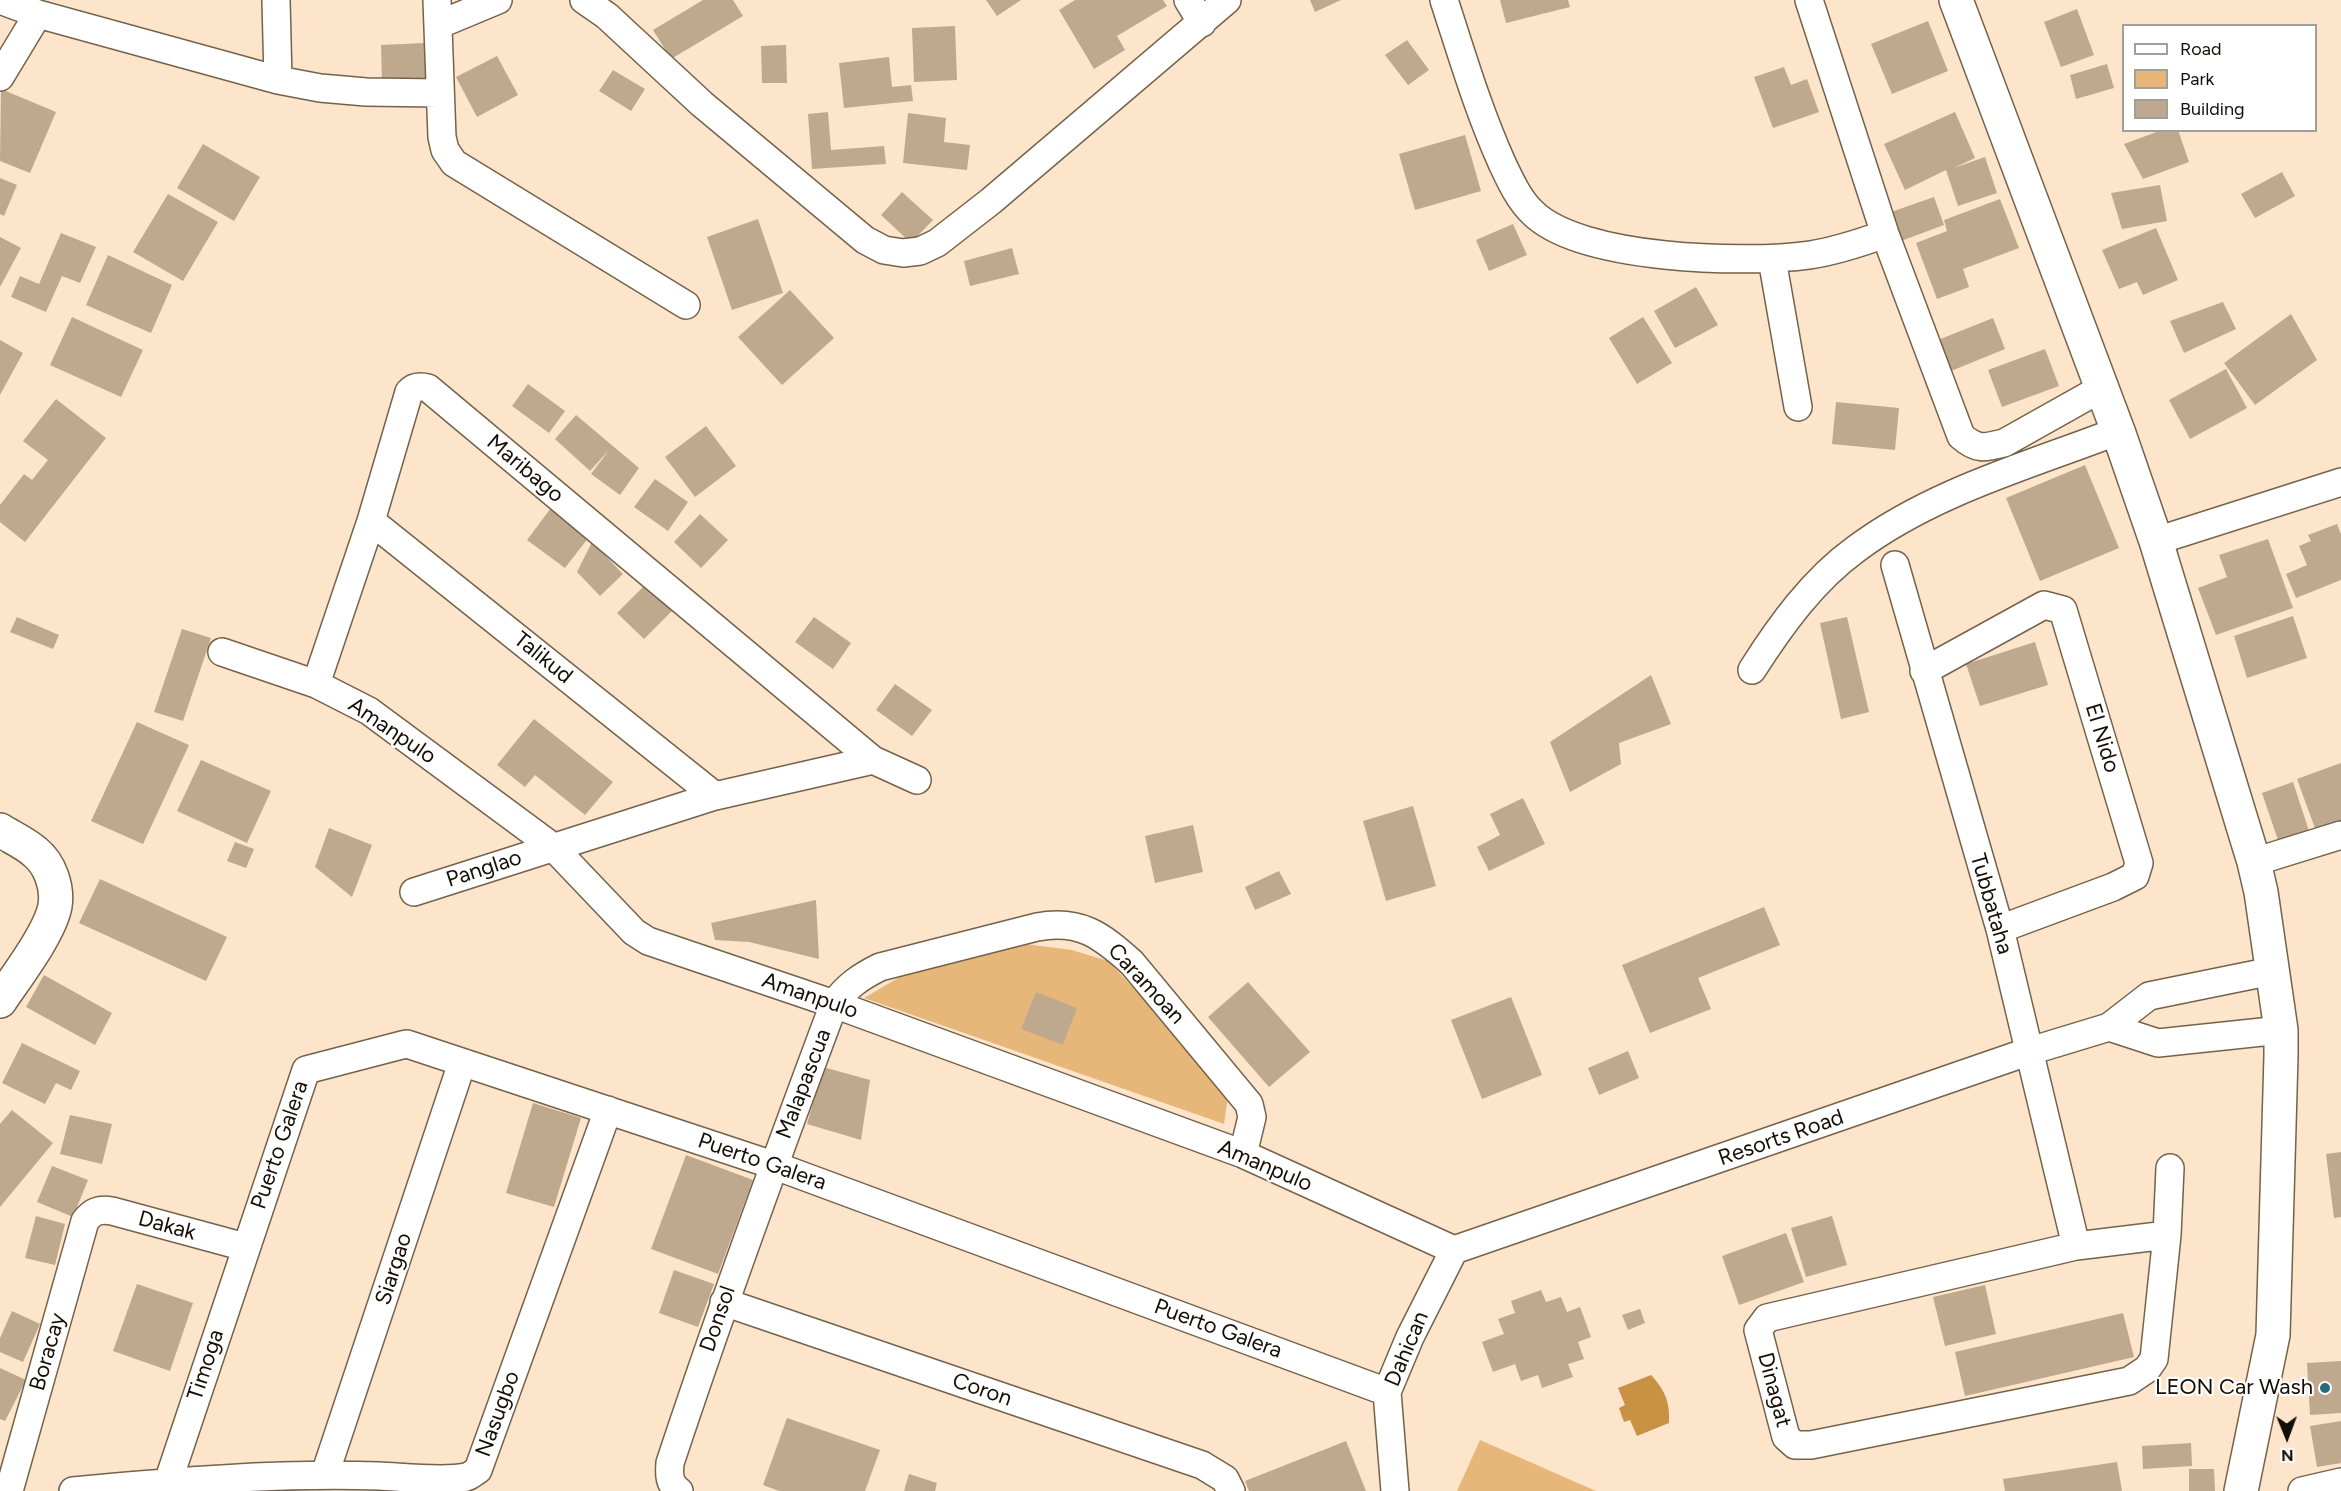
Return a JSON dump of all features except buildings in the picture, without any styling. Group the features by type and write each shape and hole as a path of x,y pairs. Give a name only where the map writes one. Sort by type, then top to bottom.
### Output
{"street":[{"path":"0,0 38,14 278,80 320,88 366,92 440,93"},
{"path":"276,0 278,80"},
{"path":"498,0 438,13 442,137 445,150 454,163 686,304"},
{"path":"584,0 607,16 702,104 865,240 884,250 903,253 920,250 937,243 991,201 1227,0"},
{"path":"1188,0 1202,22"},
{"path":"1444,0 1488,131 1514,187 1532,213 1558,231 1586,242 1673,255 1729,260 1772,259 1845,248 1885,234"},
{"path":"1809,0 1885,234 1954,424 1961,436 1972,446 1986,448 2004,443 2102,388"},
{"path":"1956,0 2118,431 2156,541 2254,862 2281,1030 2272,1335 2241,1491"},
{"path":"0,77 38,14"},
{"path":"1772,259 1798,407"},
{"name":"Maribago","path":"316,684 371,521 409,392 416,387 428,388 873,760 917,780"},
{"path":"1752,670 1775,634 1811,590 1854,550 1896,521 1946,497 2118,431"},
{"path":"2156,541 2341,482"},
{"name":"Talikud","path":"371,521 715,796"},
{"name":"Tubbataha","path":"1895,565 2000,929 2076,1246"},
{"name":"El Nido","path":"1924,671 2044,605 2063,610 2139,863 2135,876 2113,887 2000,929"},
{"name":"Amanpulo","path":"222,652 316,684 369,711 553,847 639,936 834,1004 1243,1154 1454,1250"},
{"path":"553,847 715,796 873,760"},
{"path":"0,830 36,852 47,867 56,887 55,906 45,929 0,1001"},
{"path":"2254,862 2341,835"},
{"name":"Panglao","path":"414,892 553,847"},
{"name":"Caramoan","path":"834,1004 846,987 880,967 1059,923 1090,931 1110,943 1132,963 1250,1104 1252,1117 1243,1154"},
{"name":"Resorts Road","path":"1454,1250 2030,1051 2109,1027 2149,996 2272,971"},
{"name":"Malapascua","path":"773,1165 834,1004"},
{"path":"2109,1027 2158,1043 2281,1030"},
{"name":"Puerto Galera","path":"245,1247 308,1068 402,1045 773,1165 1387,1392"},
{"name":"Siargao","path":"325,1474 462,1063"},
{"name":"Nasugbo","path":"74,1491 168,1482 325,1474 465,1477 478,1470 608,1110"},
{"name":"Donsol","path":"674,1483 670,1463 773,1165"},
{"name":"Dinagat","path":"2167,1235 2076,1246 1767,1318 1758,1330 1786,1437 1795,1445 1811,1445 2129,1381 2147,1369 2154,1359 2167,1235 2170,1168"},
{"name":"Dakak","path":"90,1215 96,1211 112,1211 245,1247"},
{"name":"Boracay","path":"9,1491 85,1221 90,1215"},
{"name":"Timoga","path":"168,1482 245,1247"},
{"name":"Dahican","path":"1395,1491 1387,1392 1410,1336 1454,1250"},
{"name":"Coron","path":"724,1302 1202,1465 1225,1479 1231,1491"},
{"path":"2302,1491 2341,1482"}],"green space":[{"path":"1017,943 1072,950 1108,961 1229,1089 1224,1124 864,998 927,961"},
{"path":"1480,1440 1596,1491 1457,1491"}],"shaded area":[{"path":"1651,1375 1666,1397 1669,1423 1637,1436 1630,1420 1624,1422 1619,1408 1625,1405 1618,1388"}],"place":[{"name":"LEON Car Wash","path":"2325,1388"}]}
